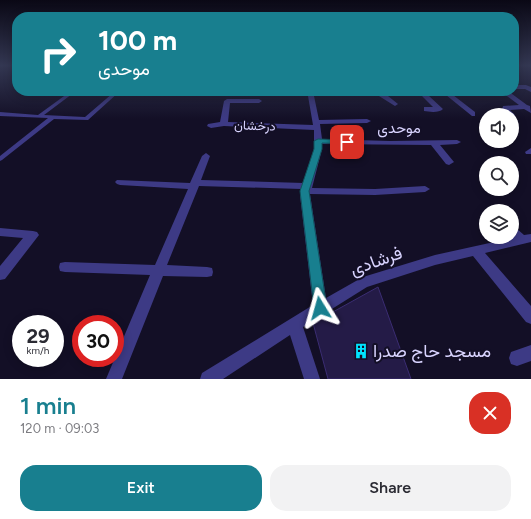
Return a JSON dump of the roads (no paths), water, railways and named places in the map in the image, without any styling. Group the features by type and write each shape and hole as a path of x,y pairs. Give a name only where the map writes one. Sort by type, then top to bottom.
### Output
{"street":[{"path":"519,87 526,87 530,90"},
{"path":"311,96 318,149 306,189 320,308"},
{"path":"384,96 395,104"},
{"path":"425,96 439,109 427,109"},
{"path":"451,96 472,114"},
{"path":"511,96 530,109"},
{"name":"درخشان","path":"259,101 227,101 224,124 316,125 367,122"},
{"path":"519,109 530,109"},
{"path":"211,126 224,124"},
{"name":"موحدی","path":"318,141 457,142"},
{"path":"433,142 449,162"},
{"path":"114,379 206,156"},
{"path":"120,182 375,192 425,189"},
{"path":"0,232 34,235 0,276"},
{"name":"فرشادی","path":"208,379 294,324 363,283 435,260 476,251 522,236"},
{"path":"476,251 531,317"},
{"path":"65,267 207,272"},
{"path":"294,324 312,379"}],"lane":[{"path":"39,116 67,96"},
{"path":"0,114 86,119 112,96"},
{"path":"0,159 53,117"}],"place":[{"name":"مسجد حاج صدرا","path":"361,351"}]}
